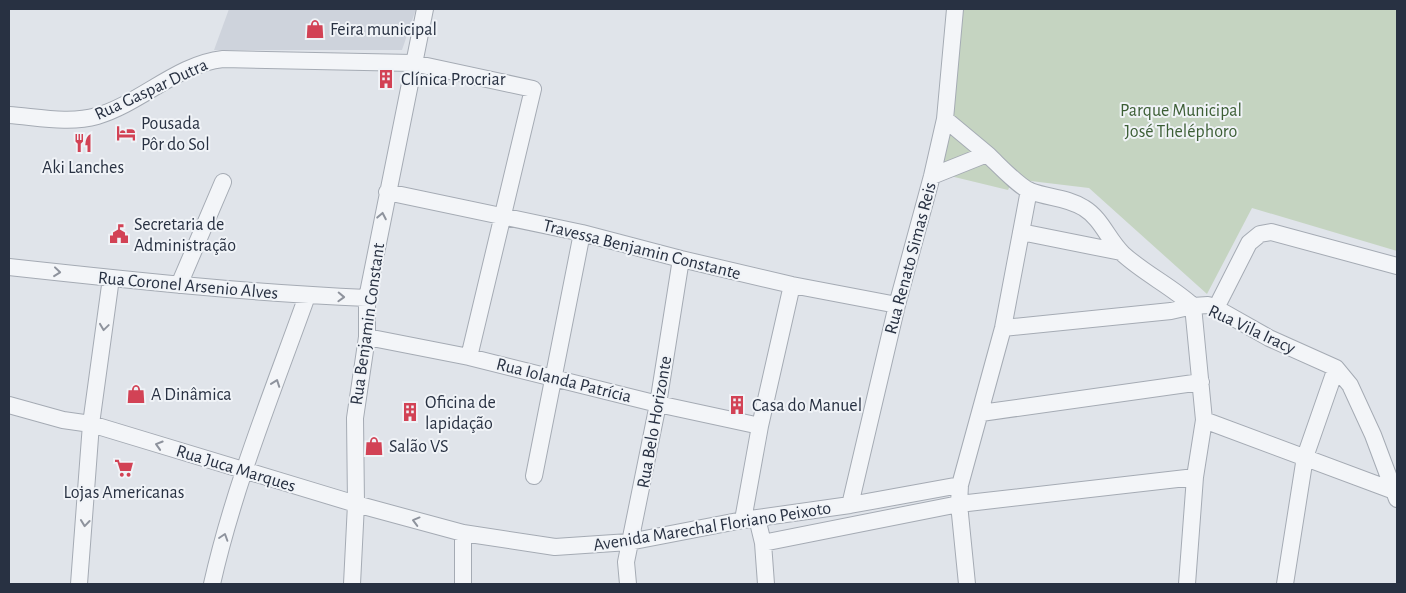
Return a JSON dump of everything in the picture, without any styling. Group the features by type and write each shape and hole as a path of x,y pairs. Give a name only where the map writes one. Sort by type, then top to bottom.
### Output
{"street":[{"name":"Rua Benjamin Constant","path":"352,584 356,504 355,418 367,337 367,298 425,9"},
{"name":"Rua Renato Simas Reis","path":"850,505 897,305 932,176 945,119 955,9"},
{"name":"Rua Gaspar Dutra","path":"9,115 69,119 96,116 210,60 413,63 533,89 502,215"},
{"path":"945,119 1029,190 1003,328 960,485 959,504 967,584"},
{"path":"932,176 987,154"},
{"path":"179,284 223,182"},
{"name":"Rua Vila Iracy","path":"1029,190 1068,200 1085,208 1097,218 1121,252 1148,274 1176,290 1193,306 1208,305 1216,308 1269,338 1336,368"},
{"name":"Travessa Benjamin Constante","path":"387,192 582,233 792,285 897,305"},
{"path":"468,356 502,215"},
{"path":"1021,232 1121,252"},
{"path":"1216,308 1250,242 1260,234 1271,232 1397,266"},
{"path":"534,476 582,233"},
{"name":"Rua Belo Horizonte","path":"628,584 626,562 629,542 658,404 681,259"},
{"name":"Rua Coronel Arsenio Alves","path":"9,267 307,296 367,298"},
{"path":"80,584 91,424 111,278"},
{"path":"766,584 763,544 750,519 760,426 792,285"},
{"path":"212,584 221,546 245,470 307,296"},
{"path":"1003,328 1171,311 1193,306 1204,420 1195,477 1187,584"},
{"name":"Rua Iolanda Patrícia","path":"367,337 468,356 658,404 760,426"},
{"path":"1285,584 1305,457 1336,368"},
{"path":"1336,368 1350,385 1373,435 1396,494"},
{"path":"981,413 1201,382"},
{"name":"Rua Juca Marques","path":"9,407 63,420 91,424 356,504 463,533"},
{"path":"1204,420 1305,457 1396,494"},
{"path":"763,544 959,504 1195,477"},
{"name":"Avenida Marechal Floriano Peixoto","path":"463,533 555,548 629,542 750,519 850,505 960,485"},
{"path":"463,533 463,584"}],"shaded area":[{"name":"Feira municipal","path":"229,9 416,9 402,50 214,50"}],"green space":[{"name":"Parque Municipal José Theléphoro","path":"961,9 1397,9 1397,251 1252,208 1207,294 1089,188 1013,179 1008,190 942,174"}],"place":[{"name":"Feira municipal","path":"315,29"},
{"name":"Clínica Procriar","path":"386,79"},
{"name":"Pousada Pôr do Sol","path":"126,133"},
{"name":"Aki Lanches","path":"83,143"},
{"name":"Secretaria de Administração","path":"119,234"},
{"name":"A Dinâmica","path":"136,394"},
{"name":"Casa do Manuel","path":"737,405"},
{"name":"Oficina de lapidação","path":"410,412"},
{"name":"Salão VS","path":"374,446"},
{"name":"Lojas Americanas","path":"124,468"}]}
